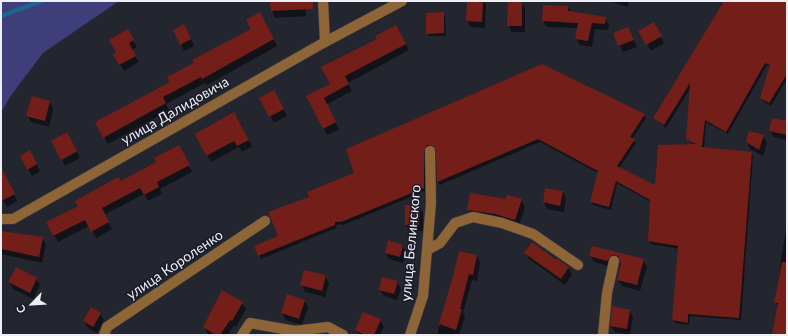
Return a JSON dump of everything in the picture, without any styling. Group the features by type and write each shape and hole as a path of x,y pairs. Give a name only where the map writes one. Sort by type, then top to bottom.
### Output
{"street":[{"path":"323,1 325,42"},
{"name":"улица Далидовича","path":"1,219 13,219 325,42 402,1"},
{"name":"улица Белинского","path":"410,335 423,296 431,203 430,151"},
{"path":"427,250 440,243 455,223 473,217 502,223 533,234 578,265"},
{"name":"улица Короленко","path":"104,335 107,327 265,221"},
{"path":"603,335 607,293 614,261"},
{"path":"242,335 250,323 295,331 328,327 343,335"}],"shaded area":[{"path":"1,1 119,1 43,53 12,94 1,112"}],"building":[{"path":"270,1 313,1 313,9 271,11"},
{"path":"467,1 483,1 482,22 466,21"},
{"path":"508,1 522,1 522,26 507,26"},
{"path":"724,1 787,1 787,74 769,103 760,98 770,65 765,63 726,132 705,120 702,147 752,152 739,318 688,314 688,323 672,320 678,246 648,241 650,200 616,181 609,207 590,202 598,171 538,139 437,182 436,150 433,146 427,145 424,151 424,188 341,222 335,222 335,225 258,256 254,246 278,236 268,212 309,197 307,192 354,173 346,149 542,64 645,114 630,137 635,139 617,166 655,185 658,145 696,144 686,139 690,83 664,125 653,118"},
{"path":"543,5 568,6 568,11 606,17 605,24 592,23 588,41 575,39 578,23 542,21"},
{"path":"260,12 274,39 202,79 201,77 163,97 166,103 103,138 95,122 170,82 167,77 194,63 192,60 251,29 246,20"},
{"path":"444,12 444,33 426,34 426,13"},
{"path":"654,22 662,36 646,45 638,31"},
{"path":"184,24 191,39 180,45 173,30"},
{"path":"396,25 406,44 345,76 349,84 324,98 336,122 323,129 306,96 330,84 321,67 377,39 375,36"},
{"path":"628,27 634,40 618,46 613,33"},
{"path":"128,29 134,40 129,43 136,56 119,65 113,54 116,52 109,40"},
{"path":"274,90 284,109 269,117 259,98"},
{"path":"32,96 50,101 45,121 26,116"},
{"path":"234,112 249,140 237,146 234,141 206,156 195,134"},
{"path":"772,118 787,121 787,135 769,131"},
{"path":"749,131 764,135 759,150 746,142"},
{"path":"67,132 77,151 61,160 51,141"},
{"path":"179,145 190,165 157,182 159,187 144,195 140,188 102,208 109,222 91,232 85,220 53,236 46,222 78,206 75,201 118,177 121,181 156,162 154,158"},
{"path":"30,150 37,164 27,170 20,156"},
{"path":"1,167 15,194 1,201"},
{"path":"545,188 563,191 560,206 543,202"},
{"path":"470,193 505,199 507,195 522,199 515,220 495,214 467,210"},
{"path":"405,205 420,206 419,225 405,225"},
{"path":"1,231 43,237 39,257 1,249"},
{"path":"388,240 403,245 400,257 385,253"},
{"path":"532,242 555,259 556,258 569,267 561,279 524,253"},
{"path":"592,246 644,259 637,285 617,280 621,264 618,256 612,255 607,261 589,256"},
{"path":"459,251 477,255 473,275 469,274 456,330 439,324"},
{"path":"782,262 787,262 787,335 772,335 778,303 774,303"},
{"path":"16,267 37,278 30,293 8,282"},
{"path":"304,270 326,275 322,291 300,285"},
{"path":"382,277 398,281 394,294 379,290"},
{"path":"222,290 243,302 232,321 230,320 220,335 215,335 203,327"},
{"path":"287,294 305,300 299,319 281,313"},
{"path":"612,306 630,310 627,329 610,326"},
{"path":"91,307 101,313 93,327 83,321"},
{"path":"363,312 381,319 374,335 365,335 355,330"}],"waterway":[{"path":"1,16 42,1"}]}
